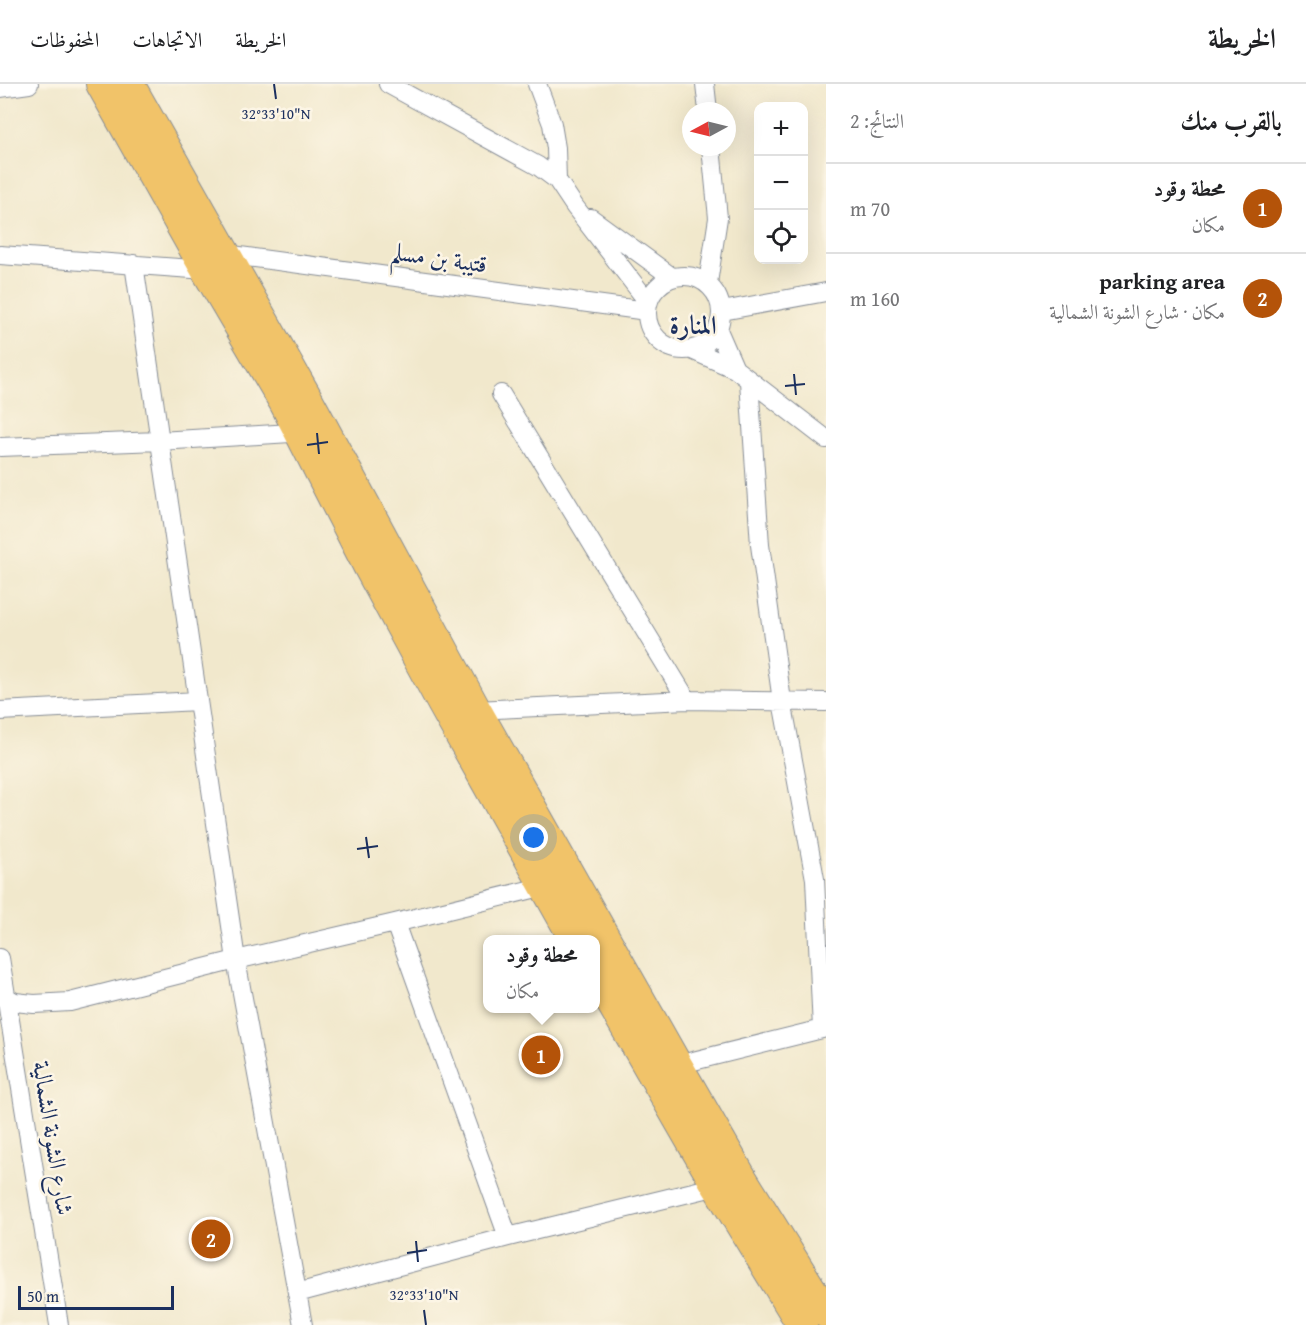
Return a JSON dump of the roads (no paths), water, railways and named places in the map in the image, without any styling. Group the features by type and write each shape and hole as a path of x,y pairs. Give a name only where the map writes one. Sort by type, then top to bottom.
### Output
{"highway":[{"path":"101,84 216,262"},
{"path":"129,84 216,262 311,432 476,710 677,1065 730,1183 802,1325"},
{"path":"311,432 368,566 573,935"},
{"path":"600,982 730,1183 826,1313"}],"street":[{"path":"0,88 29,84"},
{"path":"388,84 538,166 557,180 648,306"},
{"path":"537,84 552,124 556,148 557,180"},
{"path":"705,84 707,102"},
{"path":"708,284 718,218 712,156"},
{"path":"575,207 672,277"},
{"name":"قتيبة بن مسلم","path":"0,255 134,264 216,262 648,306"},
{"path":"134,264 236,960 303,1325"},
{"path":"692,350 707,343 718,330 722,311 718,296 708,284 691,276 672,277 657,286 648,306 648,321 657,339 673,349 692,350 742,375 826,439"},
{"path":"722,311 826,292"},
{"path":"677,1065 824,1029 821,878 783,701 760,545 742,375 718,330"},
{"path":"501,394 687,700"},
{"path":"0,447 311,432"},
{"path":"476,710 687,700 826,702"},
{"path":"0,711 198,701"},
{"path":"3,997 25,1004 70,1002 545,886"},
{"path":"395,923 508,1237"},
{"name":"شارع الشونة الشمالية","path":"0,958 3,997 58,1325"},
{"path":"297,1293 508,1237 730,1183"}],"place":[{"name":"محطة وقود","path":"541,1055"},
{"name":"parking area","path":"211,1239"}],"district":[{"name":"المنارة","path":"693,325"}]}
